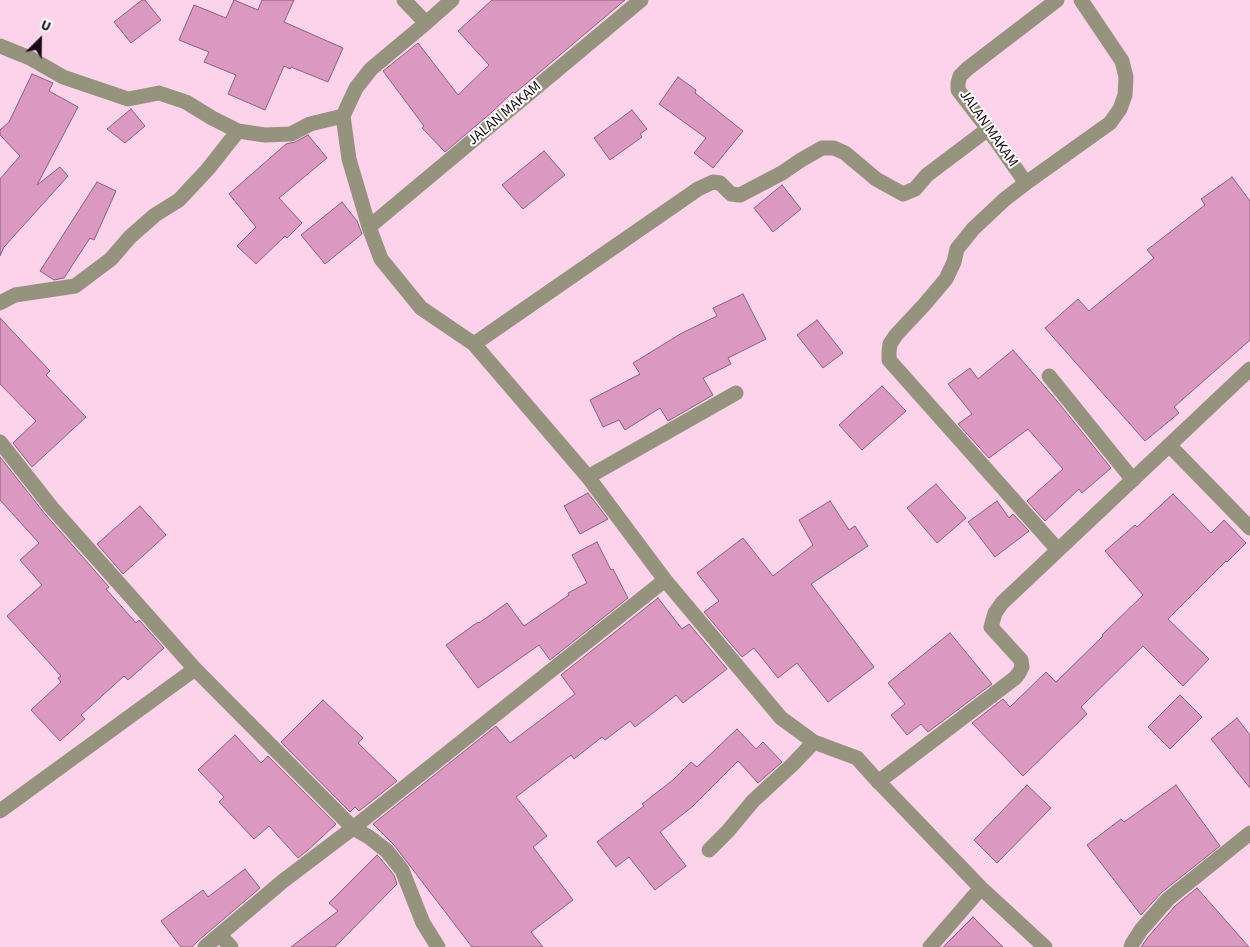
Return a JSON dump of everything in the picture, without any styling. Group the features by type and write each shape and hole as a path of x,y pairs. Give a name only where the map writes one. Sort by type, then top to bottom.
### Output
{"street":[{"path":"404,0 426,23"},
{"path":"452,0 371,69 356,88 343,116 349,160 380,259 421,308 474,344 588,477 665,580 781,718 814,742 857,758 981,888 1045,947"},
{"name":"JALAN MAKAM","path":"369,227 641,0"},
{"name":"JALAN MAKAM","path":"1026,182 958,90 958,83 960,76 967,69 1057,0"},
{"path":"1058,550 889,360 890,344 946,279 957,250 973,229 1026,182 1110,123 1120,110 1125,95 1126,77 1122,61 1081,0"},
{"path":"0,46 30,58 63,78 128,99 159,93 186,102 238,131 265,135 291,134 310,124 343,116"},
{"path":"474,344 698,189 713,182 720,183 731,194 740,196 822,148 834,148 846,153 876,179 903,194 915,189 927,176 988,129"},
{"path":"0,303 15,295 75,286 111,259 130,237 155,215 179,200 208,169 238,131"},
{"path":"878,782 1019,674 1022,667 1021,660 991,627 995,613 1002,603 1250,369"},
{"path":"1049,376 1134,480"},
{"path":"588,477 736,393"},
{"path":"0,442 52,508 196,669 353,828 370,837 387,851 402,870 424,923 438,947"},
{"path":"1169,445 1250,528"},
{"path":"205,947 283,881 353,828 665,580"},
{"path":"0,810 196,669"},
{"path":"709,850 753,801 792,766 814,742"},
{"path":"1131,947 1141,930 1168,899 1250,833"},
{"path":"930,947 981,888"},
{"path":"220,935 231,947"}],"building":[{"path":"142,0 145,0 161,20 131,43 114,22"},
{"path":"234,0 258,10 262,0 294,0 284,22 343,48 328,82 284,66 265,110 228,94 236,75 204,62 209,52 179,40 194,5 226,18"},
{"path":"492,0 625,0 515,93 513,92 445,152 422,128 424,126 383,71 418,43 458,95 489,65 458,31"},
{"path":"32,74 53,83 49,91 78,107 37,185 60,167 68,176 4,247 0,256 0,179 20,156 0,135 0,130 9,122"},
{"path":"678,77 696,90 695,93 743,131 713,168 694,153 706,138 659,104"},
{"path":"131,109 145,126 125,143 107,129"},
{"path":"632,110 647,129 640,134 642,137 610,160 594,138"},
{"path":"308,135 327,158 279,198 302,223 287,238 285,236 256,264 237,246 256,227 229,194 286,144 295,142"},
{"path":"544,151 565,175 523,209 502,185"},
{"path":"1232,177 1250,201 1250,340 1174,407 1179,413 1145,441 1045,328 1078,299 1089,311 1154,258 1147,250 1205,205 1201,199"},
{"path":"97,182 116,191 94,240 90,238 64,278 54,280 40,271"},
{"path":"782,185 801,209 773,232 754,208"},
{"path":"342,202 357,221 362,234 325,264 301,235"},
{"path":"743,294 766,339 728,358 731,364 703,378 713,395 668,421 660,408 625,430 619,420 603,427 590,400 640,374 633,363 682,333 717,316 713,308"},
{"path":"0,318 50,371 46,375 86,417 32,467 13,443 36,421 0,384"},
{"path":"817,320 843,353 823,368 797,335"},
{"path":"1013,350 1111,468 1082,493 1079,489 1045,521 1027,501 1063,469 1028,429 989,458 958,424 972,414 948,384 970,368 978,379"},
{"path":"882,386 906,411 862,450 839,425"},
{"path":"0,457 45,514 109,587 106,589 136,623 139,620 164,648 128,680 124,676 81,715 85,719 60,741 31,710 61,682 58,678 61,676 7,616 42,585 20,560 39,543 0,500"},
{"path":"936,484 966,518 937,543 907,508"},
{"path":"588,493 608,519 580,534 564,506"},
{"path":"1173,494 1211,533 1224,520 1246,543 1168,619 1209,659 1183,686 1143,646 1081,707 1087,714 1023,776 972,723 1003,699 1010,707 1046,672 1056,682 1143,595 1105,551 1135,525 1137,527"},
{"path":"830,501 849,530 855,526 868,546 811,584 874,667 828,702 797,663 778,678 754,648 742,657 704,612 719,601 697,573 743,538 773,576 813,545 799,520"},
{"path":"997,501 1009,518 1013,514 1029,531 995,557 968,522"},
{"path":"140,506 166,535 123,574 97,544"},
{"path":"597,542 628,598 550,660 539,645 478,688 446,645 507,603 524,626 569,595 568,593 587,583 572,555"},
{"path":"658,598 682,629 689,624 727,669 683,703 676,695 635,727 630,721 605,740 602,737 574,759 571,755 516,797 547,836 533,847 573,900 531,932 543,947 472,947 394,845 373,824 496,726 510,743 575,694 561,675"},
{"path":"950,633 992,684 928,732 921,724 907,735 891,715 905,704 888,683"},
{"path":"1180,695 1202,717 1170,749 1148,727"},
{"path":"323,700 363,738 358,743 397,781 359,811 355,807 350,812 281,742"},
{"path":"1237,718 1250,735 1250,788 1211,739"},
{"path":"737,729 756,749 763,742 782,762 758,783 738,761 692,807 660,832 686,866 655,890 629,857 616,867 597,842 644,806 642,804 673,780 691,762 697,767"},
{"path":"235,735 261,763 268,756 336,824 298,858 269,826 254,839 219,802 224,797 198,770"},
{"path":"1027,785 1051,808 997,863 974,840"},
{"path":"1176,785 1220,846 1162,892 1141,915 1087,845 1121,819 1124,822"},
{"path":"377,855 394,875 397,884 335,947 291,947 338,911 329,903"},
{"path":"245,869 260,888 192,947 181,947 161,921 203,890 208,897"},
{"path":"1197,888 1249,947 1141,947 1175,906"},
{"path":"973,917 1003,947 943,947"}]}
